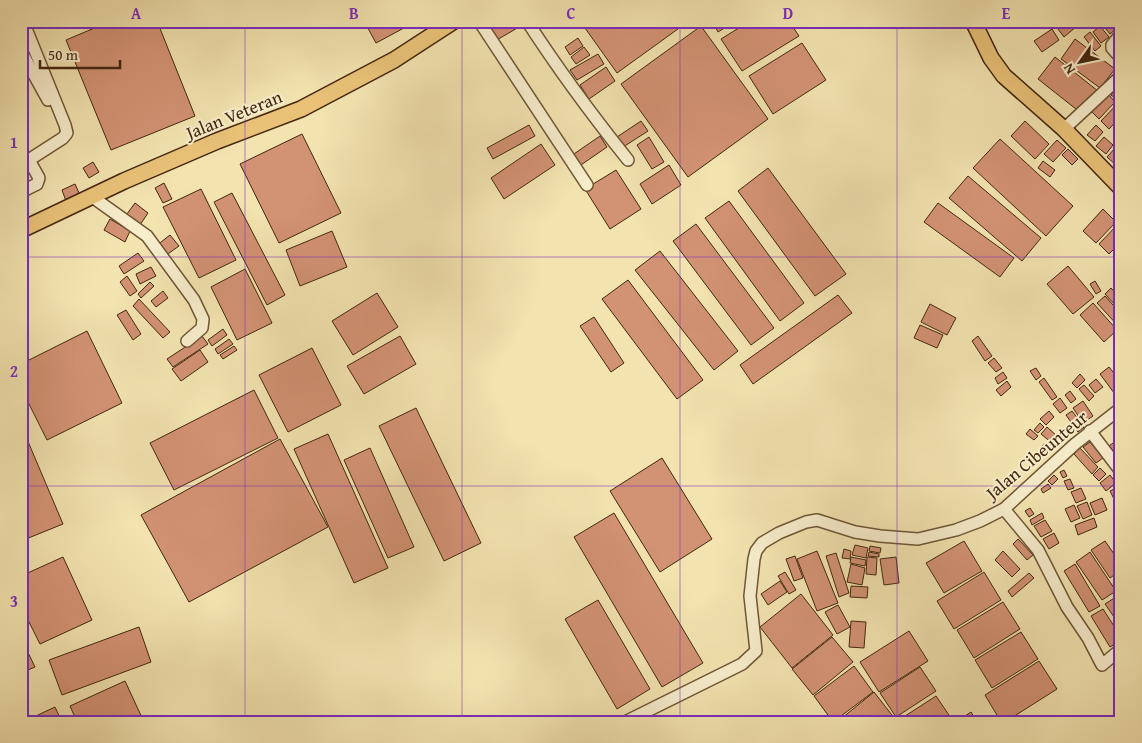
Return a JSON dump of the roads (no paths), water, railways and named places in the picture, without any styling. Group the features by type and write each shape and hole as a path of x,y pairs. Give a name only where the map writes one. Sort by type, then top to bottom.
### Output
{"main road":[{"name":"Jalan Veteran","path":"21,230 91,196 209,145 301,109 394,60 454,21"},
{"path":"973,21 991,58 1004,76 1064,129 1121,188"}],"street":[{"path":"22,21 67,133"},
{"path":"479,21 587,185"},
{"path":"527,21 560,71 628,160"},
{"path":"1121,34 1112,45 1112,48 1121,58"},
{"path":"21,51 67,133"},
{"path":"1064,129 1121,76"},
{"path":"23,187 37,184 39,178 25,162 63,138 67,133"},
{"path":"91,196 147,236 194,300 203,320 202,328 188,341"},
{"name":"Jalan Cibeunteur","path":"625,722 742,664 756,652 750,596 754,559 756,551 762,544 779,533 806,522 818,520 856,532 918,539 956,530 1004,509 1090,431 1121,408"},
{"path":"1090,431 1120,469"},
{"path":"1004,509 1038,550 1067,607 1088,638 1102,665 1121,649"}]}
